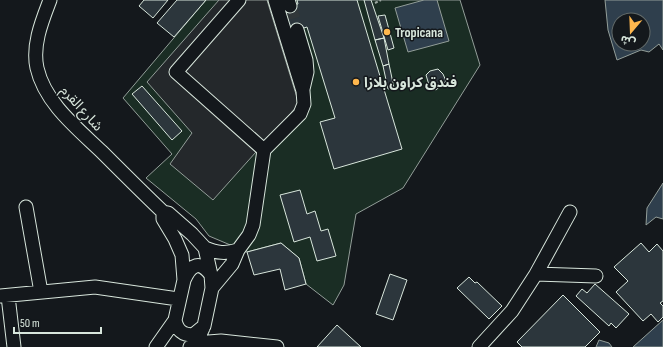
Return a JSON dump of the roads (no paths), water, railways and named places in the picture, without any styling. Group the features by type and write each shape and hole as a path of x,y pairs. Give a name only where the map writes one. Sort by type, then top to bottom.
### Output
{"street":[{"name":"شارع القرم","path":"50,0 41,24 36,52 37,68 45,89 61,112 163,212 168,213 192,234 205,248"},
{"path":"238,0 176,72 264,150"},
{"path":"212,282 232,264 238,250 249,235 253,225 264,150 300,114 304,104 303,91 275,0"},
{"path":"297,30 307,66 303,91"},
{"path":"26,207 41,292"},
{"name":"شارع القرم","path":"156,347 175,320 178,299 184,280 182,255 175,239 163,219 163,212"},
{"path":"479,347 512,311 536,274 570,212"},
{"path":"205,248 216,253 229,253 238,250"},
{"path":"193,345 204,326 212,282 205,248"},
{"path":"184,280 188,270 193,266 200,266 206,269 212,282"},
{"path":"536,274 596,276"},
{"path":"14,347 4,296 95,288 178,299"},
{"path":"175,320 177,328 187,335 194,335 204,326"},
{"path":"193,345 221,341 277,347"}],"water":[{"path":"424,0 437,0 449,41 408,52 395,8"},
{"path":"605,0 663,0 663,50 659,44 651,50 651,12 611,12 611,40 608,30"},
{"path":"615,52 636,52 617,60"},
{"path":"663,183 663,219 656,217 646,225 647,208"},
{"path":"663,320 663,347 633,347"},
{"path":"599,340 609,343 612,347 596,347"}],"tunnel":[{"path":"290,6 297,30"}],"place":[{"name":"Tropicana","path":"387,32"},
{"name":"فندق كراون بلازا","path":"356,82"}]}
